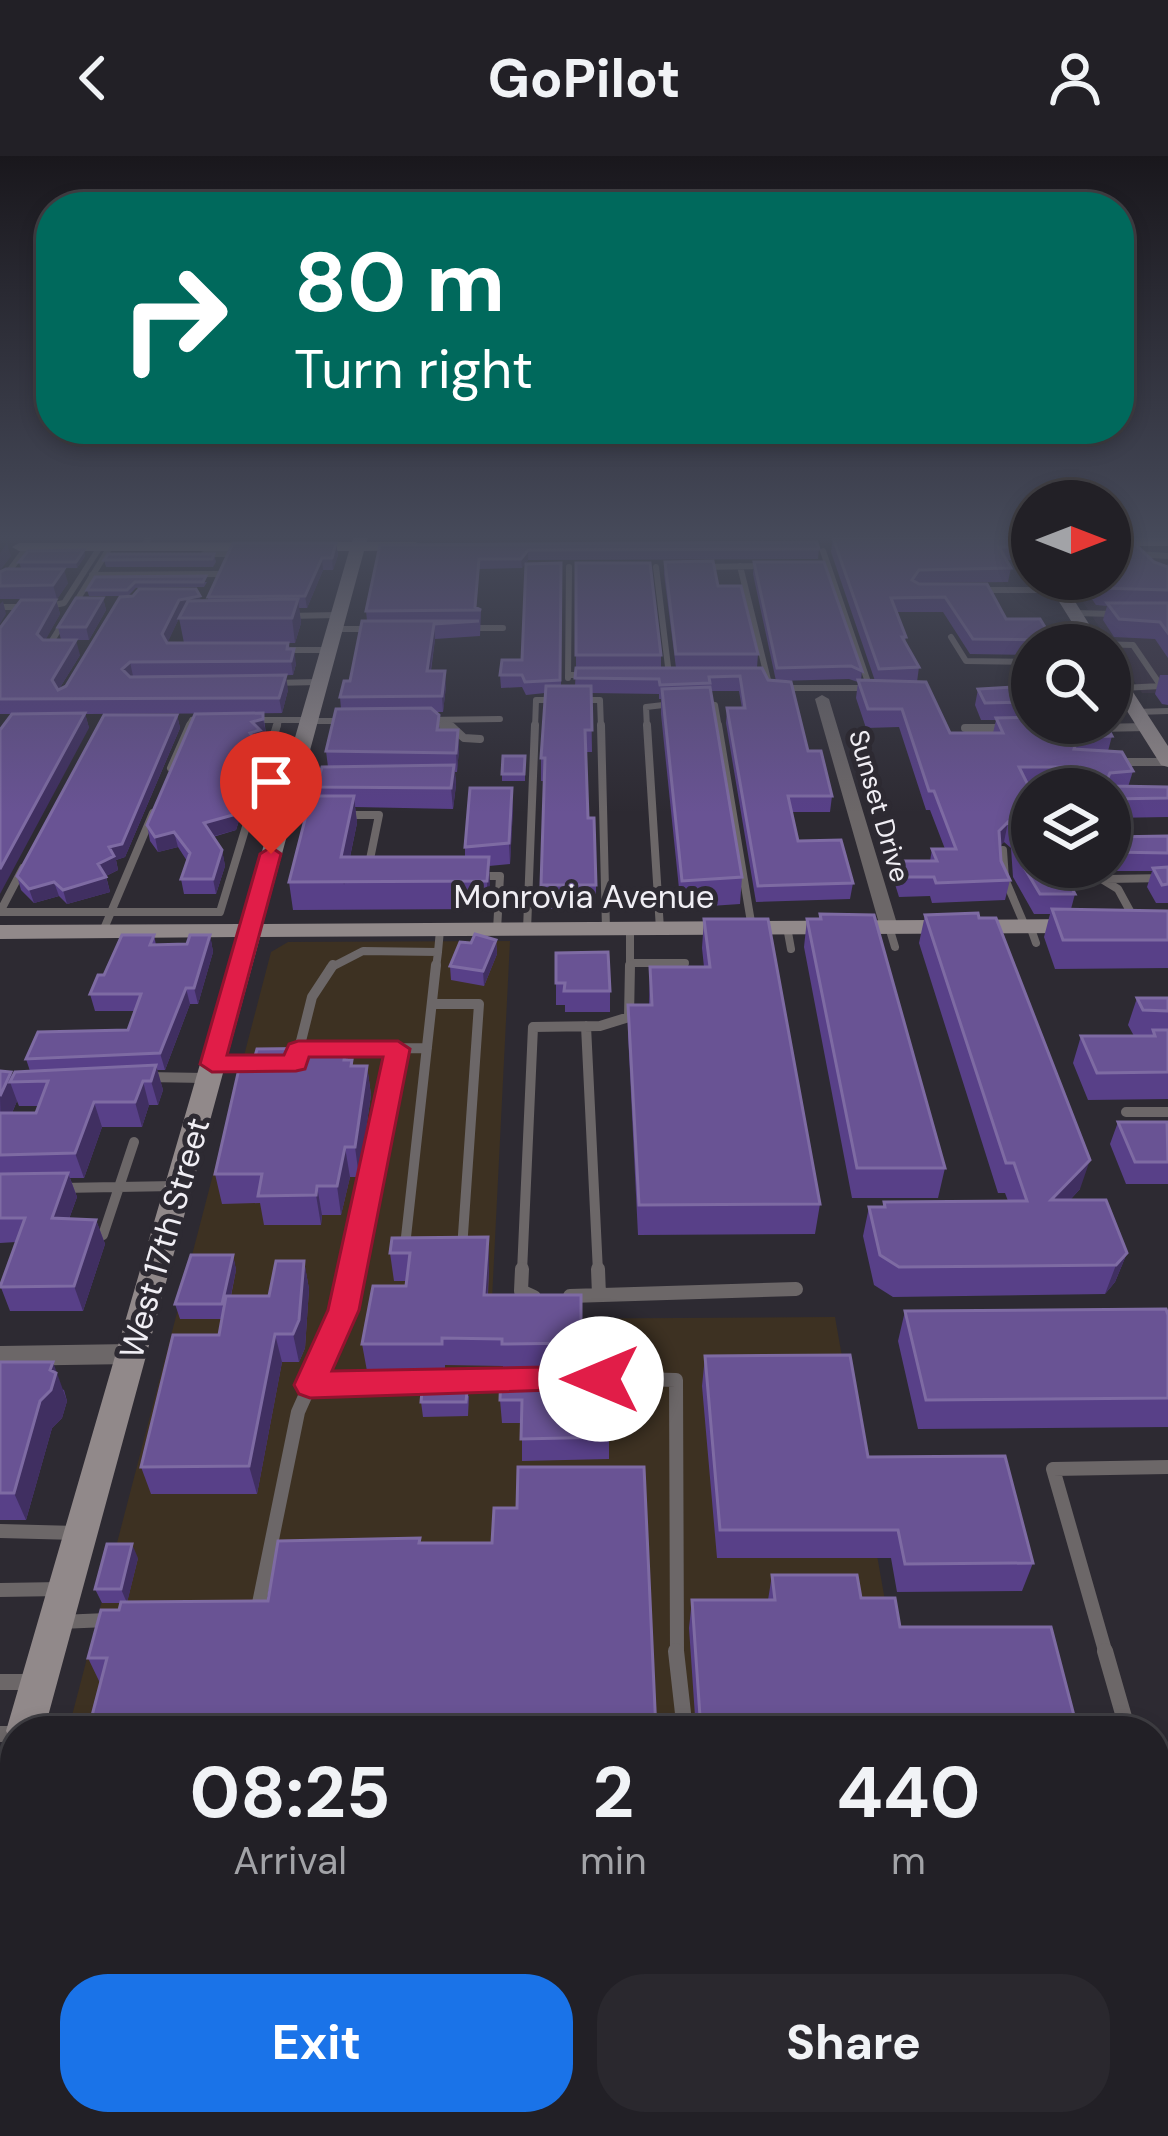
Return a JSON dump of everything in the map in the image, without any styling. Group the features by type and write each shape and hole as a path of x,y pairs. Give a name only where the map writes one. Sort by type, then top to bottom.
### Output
{"street":[{"name":"West 17th Street","path":"29,1716 250,931 291,778 300,722 333,631"},
{"name":"Sunset Drive","path":"822,699 892,937"},
{"path":"1131,709 1168,762"},
{"name":"Monrovia Avenue","path":"0,932 250,931 439,941 497,930 752,928 789,938 996,937 1168,925"},
{"path":"0,1356 131,1354"}],"lane":[{"path":"59,628 47,647 70,647"},
{"path":"324,628 333,631"},
{"path":"568,628 568,694"},
{"path":"663,628 669,675"},
{"path":"756,628 770,688 870,688 883,693"},
{"path":"849,628 870,688"},
{"path":"276,650 333,631 376,629"},
{"path":"951,637 966,661 1011,662"},
{"path":"1131,645 1161,686 1131,705"},
{"path":"748,674 767,674"},
{"path":"568,675 608,675"},
{"path":"649,675 689,675"},
{"path":"266,682 318,682"},
{"path":"527,930 536,700 600,700 618,929 630,963 629,1017 586,1026 533,1027 521,1291 526,1297 796,1289"},
{"path":"660,929 646,707 677,704"},
{"path":"693,704 715,705 752,928"},
{"path":"1131,706 1168,711"},
{"path":"480,739 464,738 451,726 409,723 500,719"},
{"path":"169,720 214,720"},
{"path":"165,784 192,720"},
{"path":"236,720 363,726"},
{"path":"300,722 348,721"},
{"path":"31,855 0,912 114,931 220,912 300,722"},
{"path":"965,728 1011,728"},
{"path":"1099,763 1168,762"},
{"path":"291,778 342,778"},
{"path":"114,931 156,806"},
{"path":"281,815 379,814 366,877 388,877"},
{"path":"1003,850 1005,879 1030,932"},
{"path":"456,877 500,876 497,930"},
{"path":"1131,879 1168,878"},
{"path":"1117,888 1137,926"},
{"path":"132,1081 296,1063 316,986 340,961 355,952 439,941 404,1250 424,1249"},
{"path":"630,963 685,963"},
{"path":"432,1004 479,1004 464,1249 444,1249"},
{"path":"586,1026 599,1295"},
{"path":"298,1049 427,1048"},
{"path":"236,1614 259,1613 298,1412 343,1310 398,1049"},
{"path":"1126,1112 1168,1112"},
{"path":"103,1235 134,1142"},
{"path":"48,1188 178,1186"},
{"path":"310,1385 541,1378"},
{"path":"586,1378 676,1380 673,1622 683,1716"},
{"path":"1124,1716 1053,1468 1168,1467"},
{"path":"0,1531 81,1533"},
{"path":"0,1590 65,1589"},
{"path":"56,1622 122,1619"},
{"path":"0,1682 39,1682"}],"shaded area":[{"path":"1131,628 1168,628 1168,693 1142,693 1131,676"},
{"path":"510,941 491,1319 835,1317 905,1716 72,1716 271,952 288,942"}],"building":[{"path":"0,628 40,628 37,634 43,640 76,640 52,680 58,690 66,686 101,628 165,628 162,634 167,643 288,643 287,649 294,649 291,661 130,662 122,669 130,677 286,675 279,698 0,699"},
{"path":"361,628 433,628 427,671 445,671 442,696 340,697 344,681 350,681"},
{"path":"523,628 560,628 560,680 525,682 522,675 500,675 502,660 522,660"},
{"path":"576,628 658,628 661,655 576,655"},
{"path":"673,628 752,628 758,654 676,654"},
{"path":"768,628 847,628 862,671 851,666 777,668"},
{"path":"865,628 903,628 906,637 902,637 919,667 879,669"},
{"path":"966,628 1011,628 1011,639 973,639"},
{"path":"576,668 762,668 768,680 791,682 808,751 821,751 832,796 788,796 798,841 841,840 853,883 758,886 727,708 745,708 740,676 709,677 710,683 660,685 659,679 575,678"},
{"path":"858,680 926,682 950,733 1003,733 996,718 1011,718 1011,744 1076,744 1074,749 1122,752 1133,771 1011,768 1011,825 1008,822 999,831 1001,861 1010,880 936,883 934,877 902,877 897,861 937,861 932,849 956,849 934,791 929,791 902,709 868,709"},
{"path":"546,686 591,686 592,730 585,730 596,885 541,885"},
{"path":"710,687 742,877 682,881 662,689"},
{"path":"1011,687 1011,702 985,703 978,689"},
{"path":"431,708 439,715 437,730 458,730 456,753 326,751 336,709"},
{"path":"85,713 0,869 0,730 12,714"},
{"path":"263,713 263,719 252,722 260,730 250,733 256,742 246,745 253,753 245,758 249,764 244,767 244,782 231,785 239,796 233,815 204,823 222,850 213,879 181,879 190,853 174,832 155,837 147,825 195,714"},
{"path":"104,715 177,715 122,844 109,847 114,856 98,864 106,877 63,890 54,882 29,889 17,876"},
{"path":"503,756 525,756 524,774 502,774"},
{"path":"454,765 451,788 316,787 322,767"},
{"path":"1131,786 1168,787 1168,798 1131,799"},
{"path":"470,788 512,788 509,843 465,847"},
{"path":"311,796 354,796 341,857 489,857 487,881 289,882"},
{"path":"1168,836 1168,853 1131,852 1131,837"},
{"path":"1168,867 1168,884 1162,885 1153,868"},
{"path":"1036,888 1072,888 1075,894 1040,894"},
{"path":"1052,909 1168,911 1168,940 1063,940"},
{"path":"978,913 979,918 996,918 1090,1160 1051,1200 1106,1200 1127,1253 1116,1265 899,1267 880,1255 869,1207 885,1207 884,1202 1027,1201 1014,1163 1006,1163 925,915"},
{"path":"820,914 874,915 945,1168 857,1168 807,919 821,919"},
{"path":"704,919 768,919 820,1204 639,1205 628,1005 652,1005 650,967 710,967"},
{"path":"475,934 496,940 483,971 450,966 460,942 471,943"},
{"path":"122,935 154,935 150,945 187,944 190,935 210,935 194,988 186,988 160,1053 26,1059 38,1032 128,1030 141,994 90,994"},
{"path":"608,952 610,991 564,991 565,983 556,983 556,953"},
{"path":"1137,998 1168,998 1168,1011 1143,1010"},
{"path":"1153,1030 1168,1030 1168,1072 1097,1073 1081,1036 1155,1036"},
{"path":"346,1048 344,1060 352,1060 351,1066 367,1066 355,1147 345,1147 337,1186 317,1186 316,1195 258,1196 262,1174 215,1174 241,1060 254,1060 257,1049"},
{"path":"156,1065 135,1102 94,1102 75,1153 0,1155 0,1113 36,1113 48,1081 10,1082 15,1072"},
{"path":"0,1071 11,1072 0,1096"},
{"path":"1118,1122 1167,1122 1168,1162 1135,1162"},
{"path":"68,1173 52,1218 96,1220 74,1286 0,1287 25,1218 0,1218 0,1174"},
{"path":"488,1237 484,1295 581,1295 581,1343 502,1344 502,1339 442,1338 442,1344 362,1344 373,1286 406,1286 410,1253 390,1253 392,1238"},
{"path":"191,1255 233,1255 222,1304 175,1304"},
{"path":"276,1261 304,1261 299,1320 293,1334 275,1334 249,1466 141,1467 173,1335 219,1335 226,1296 269,1296"},
{"path":"1166,1309 1168,1398 926,1400 905,1311"},
{"path":"850,1355 868,1457 1005,1456 1033,1563 905,1564 898,1530 720,1530 705,1356"},
{"path":"0,1362 53,1362 50,1370 56,1373 51,1390 40,1401 14,1493 0,1493"},
{"path":"594,1370 594,1378 608,1378 609,1437 521,1439 522,1400 500,1400 501,1371"},
{"path":"423,1380 468,1381 466,1402 421,1402"},
{"path":"518,1467 644,1467 655,1716 92,1716 107,1658 88,1658 101,1610 119,1610 121,1602 268,1601 278,1541 420,1538 419,1543 492,1543 494,1508 517,1508"},
{"path":"107,1544 132,1544 121,1589 95,1589"},
{"path":"772,1575 857,1575 861,1598 895,1598 900,1627 1051,1627 1074,1716 700,1716 692,1600 775,1600"}],"route":[{"path":"271,854 212,1064 296,1063 298,1049 398,1049 343,1310 310,1385 601,1379"}]}
